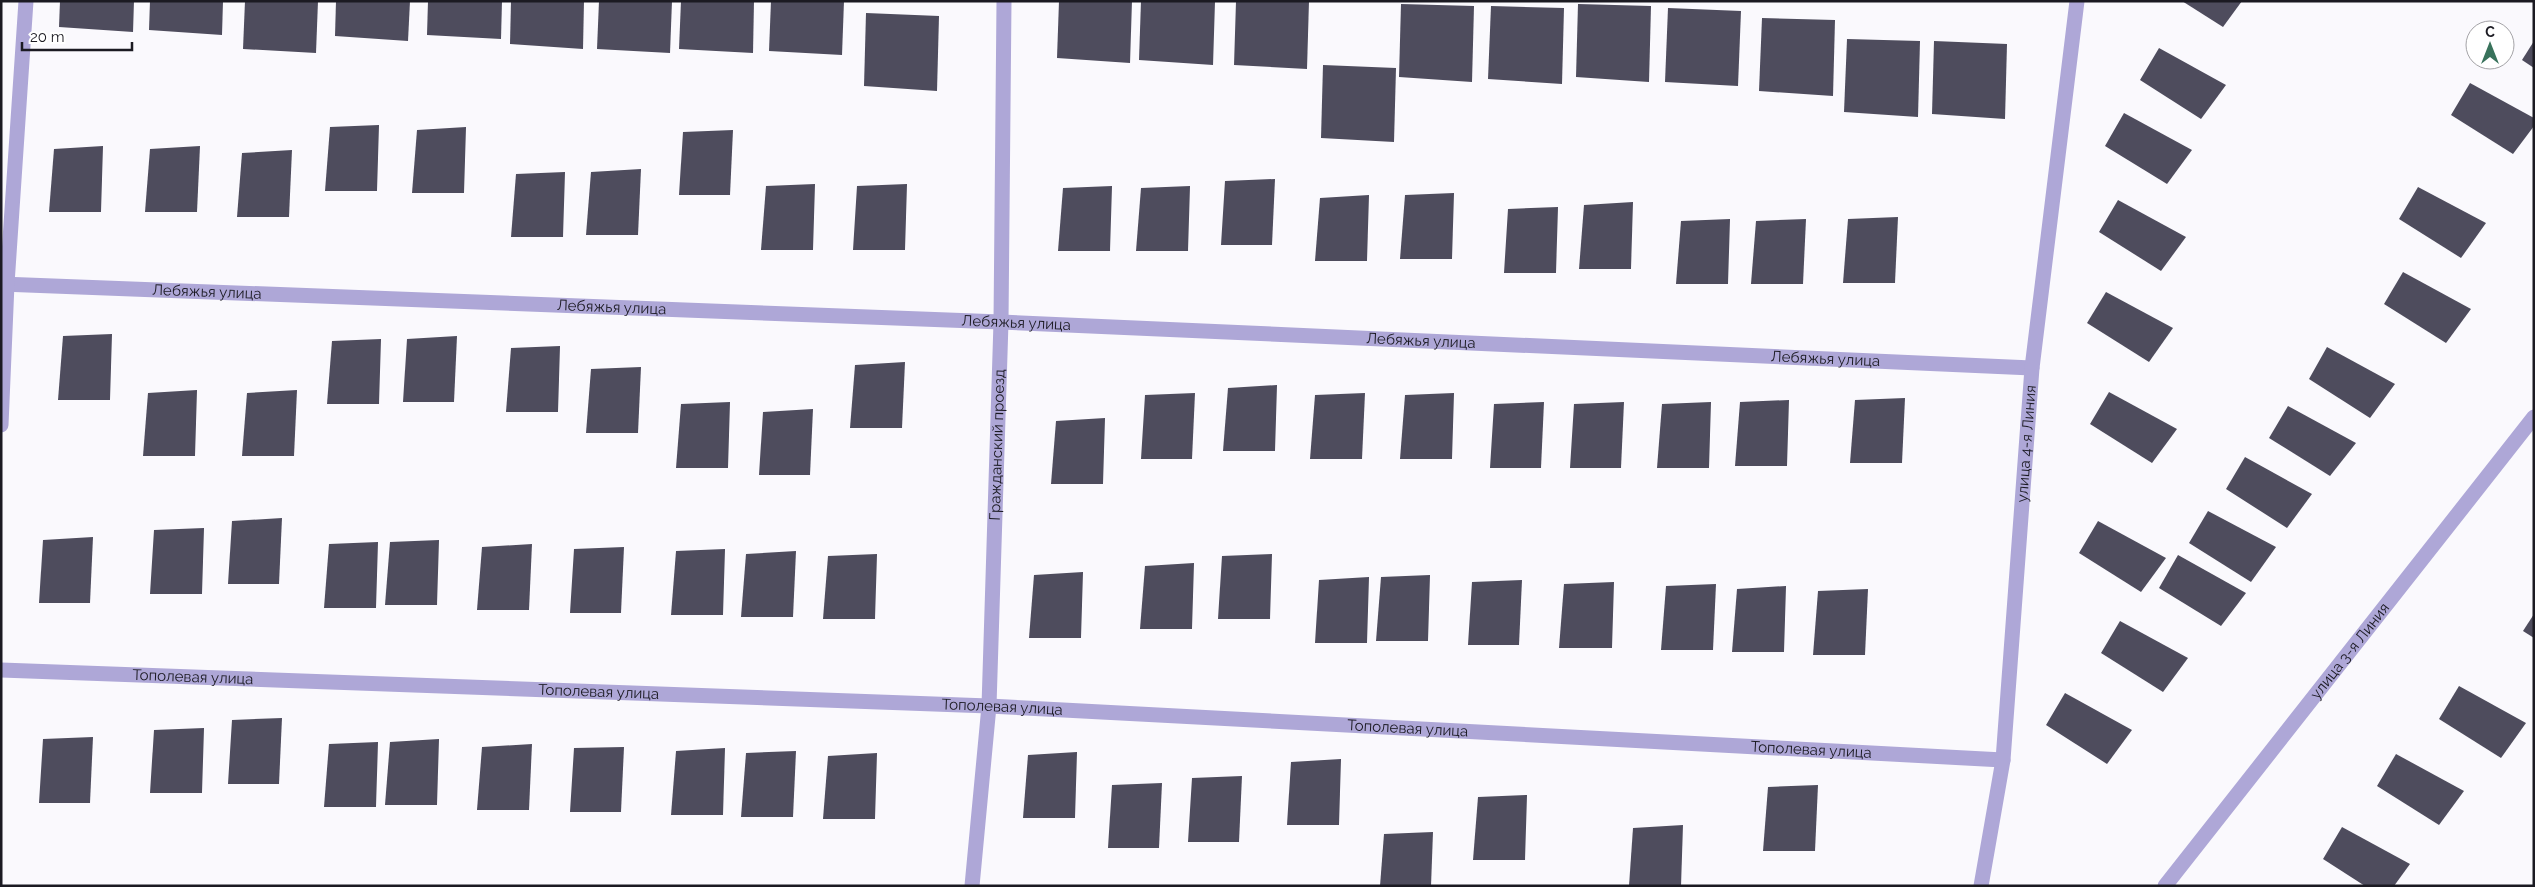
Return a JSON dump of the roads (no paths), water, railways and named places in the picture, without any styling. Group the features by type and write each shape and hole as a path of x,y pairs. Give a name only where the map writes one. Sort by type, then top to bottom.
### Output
{"street":[{"path":"1,425 4,284 26,1"},
{"name":"Гражданский проезд","path":"972,886 989,706 1001,322 1004,1"},
{"name":"улица 4-я Линия","path":"1981,886 2003,760 2032,368 2077,1"},
{"name":"Лебяжья улица","path":"4,284 1001,322 2032,368"},
{"name":"улица 3-я Линия","path":"2165,886 2534,417"},
{"name":"Тополевая улица","path":"1,670 989,706 2003,760"}]}
